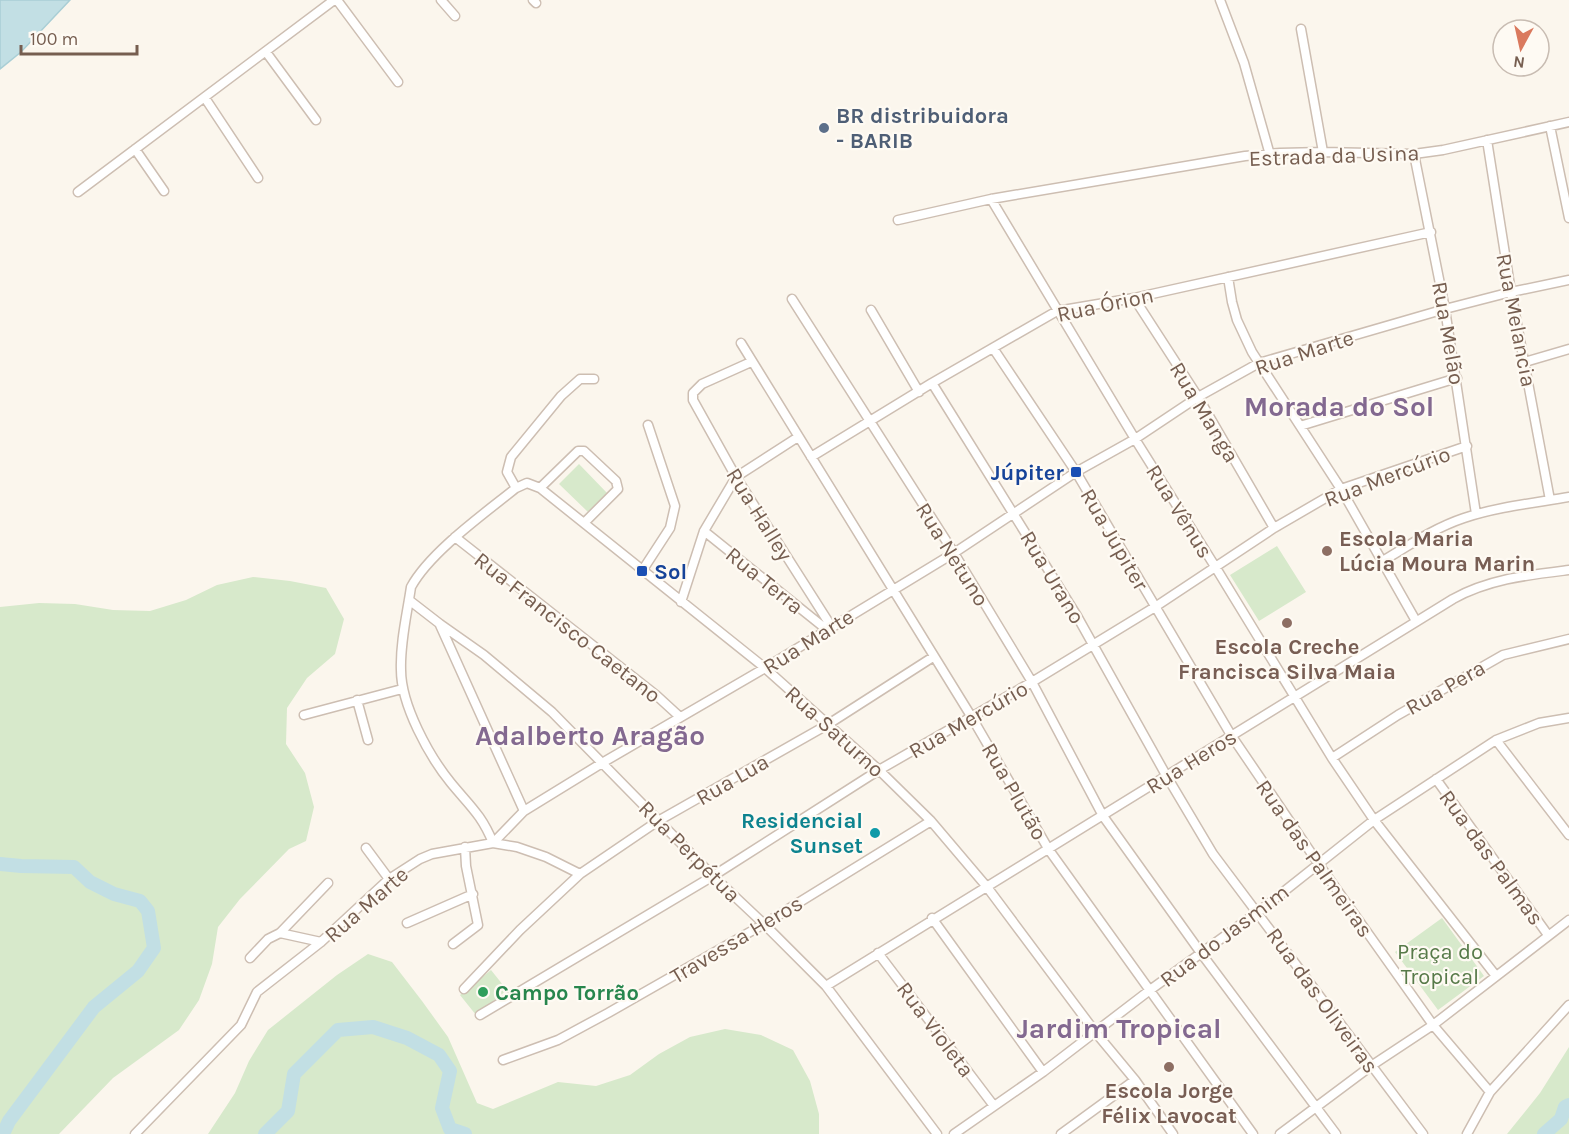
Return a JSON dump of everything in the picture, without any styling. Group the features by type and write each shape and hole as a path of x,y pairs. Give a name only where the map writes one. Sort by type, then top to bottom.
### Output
{"street":[{"path":"78,192 335,0 398,82"},
{"path":"441,0 455,16"},
{"path":"1220,0 1244,63 1270,155"},
{"path":"1300,29 1323,152"},
{"path":"266,52 316,120"},
{"path":"205,98 258,178"},
{"name":"Estrada da Usina","path":"898,220 991,200 1245,156 1323,152 1414,154 1569,122"},
{"path":"1550,126 1569,218"},
{"name":"Rua Melancia","path":"1487,140 1511,292 1550,500"},
{"path":"135,149 164,191"},
{"name":"Rua Melão","path":"1414,154 1445,309 1476,514"},
{"name":"Rua Vênus","path":"991,200 1332,758 1374,820 1496,976"},
{"name":"Rua Órion","path":"811,457 932,383 1057,311 1134,298 1431,231"},
{"path":"1228,277 1232,302 1245,339 1341,489 1416,621"},
{"name":"Rua Marte","path":"135,1134 241,1025 257,992 321,942 389,879 420,859 432,854 493,843 524,811 954,553 1076,472 1135,439 1198,398 1259,363 1445,309 1569,280"},
{"name":"Rua Manga","path":"1134,298 1198,398 1274,528"},
{"name":"Rua Netuno","path":"792,299 954,553 1032,682 1103,816 1201,953 1336,1134"},
{"path":"871,309 919,392"},
{"name":"Rua Plutão","path":"741,343 971,716 1049,850 1253,1134"},
{"name":"Rua Júpiter","path":"993,348 1076,472 1231,735"},
{"path":"1525,362 1569,349"},
{"name":"Rua Halley","path":"751,362 702,384 693,393 693,400 736,477 829,628"},
{"path":"580,874 546,857 517,847 493,843 483,820 450,782 418,729 402,689 402,656 411,587 416,578 455,537 516,488 507,472 511,457 561,396 577,381 584,378 594,379"},
{"path":"1300,426 1456,378"},
{"name":"Rua Urano","path":"932,383 1093,644 1166,775"},
{"path":"642,571 670,528 675,507 674,498 648,425"},
{"path":"681,603 704,531 736,477 798,437"},
{"name":"Rua Mercúrio","path":"480,1015 713,876 879,770 1032,682 1155,607 1274,528 1341,489 1467,446"},
{"path":"540,488 578,451 584,451 616,482 618,489 584,523"},
{"name":"Rua Saturno","path":"516,488 527,483 540,488 765,668 879,770 931,821 987,887 1135,1080 1171,1133"},
{"path":"1381,562 1438,528 1476,514 1569,497"},
{"name":"Rua Terra","path":"704,531 829,628"},
{"name":"Rua Francisco Caetano","path":"455,537 656,695 680,717"},
{"name":"Rua Heros","path":"826,986 932,918 1049,850 1166,775 1471,589 1493,582 1569,570"},
{"name":"Rua Perpétua","path":"409,600 484,655 552,712 713,876 765,924 826,986 938,1134"},
{"path":"440,624 524,811"},
{"name":"Rua Pera","path":"1332,758 1398,715 1503,655 1569,639"},
{"name":"Rua Lua","path":"464,989 520,930 580,874 658,820 827,725 933,657"},
{"path":"304,715 402,689"},
{"path":"357,700 368,740"},
{"name":"Rua do Jasmim","path":"954,1134 1043,1072 1150,990 1258,912 1374,820 1496,740 1539,723 1569,717"},
{"name":"Rua das Palmeiras","path":"1231,735 1433,1025 1490,1092"},
{"path":"1496,740 1569,835"},
{"name":"Rua das Oliveiras","path":"1166,775 1213,854 1423,1134"},
{"name":"Rua das Palmas","path":"1436,779 1548,935"},
{"name":"Travessa Heros","path":"503,1060 558,1040 765,924 931,821"},
{"path":"453,944 478,925 466,866 465,847"},
{"path":"366,848 389,879"},
{"path":"250,958 268,939 280,933 328,883"},
{"path":"407,923 473,894"},
{"path":"932,918 1043,1072"},
{"path":"1280,1134 1371,1066 1433,1025 1569,920"},
{"path":"280,933 321,942"},
{"name":"Rua Violeta","path":"878,953 994,1106"},
{"path":"1467,1134 1490,1092 1569,1005"},
{"path":"1061,1134 1135,1080"}],"green space":[{"path":"579,464 608,494 588,512 559,484"},
{"path":"1277,546 1306,592 1259,621 1230,575"},
{"path":"253,577 326,588 344,619 335,654 307,678 287,708 286,744 305,773 314,807 306,841 289,849 240,899 218,927 212,964 199,1000 179,1030 113,1078 59,1134 0,1134 0,607 39,603 150,611 186,600 217,585"},
{"name":"Praça do Tropical","path":"1442,918 1484,976 1438,1010 1395,952"},
{"path":"368,954 392,962 422,1001 448,1037 477,1103 493,1109 558,1082 596,1086 630,1075 659,1054 690,1037 725,1029 761,1035 793,1050 810,1081 819,1114 819,1134 208,1134 235,1093 249,1061 268,1030 337,975"},
{"name":"Campo Torrão","path":"491,970 507,990 476,1015 460,995"},
{"path":"1569,1047 1569,1134 1507,1134 1540,1093"}],"water":[{"path":"0,0 70,0 21,52 0,69"}],"waterway":[{"path":"0,864 74,867 90,882 114,894 140,901 148,911 154,948 138,971 94,1007 9,1121 3,1134"},
{"path":"265,1134 288,1111 294,1074 338,1030 373,1027 407,1038 439,1055 450,1071 442,1108 450,1129 465,1134"},
{"path":"1544,1134 1561,1119 1565,1107 1569,1105"}],"place":[{"name":"BR distribuidora - BARIB","path":"824,128"},
{"name":"Júpiter","path":"1076,472"},
{"name":"Escola Maria Lúcia Moura Marin","path":"1327,551"},
{"name":"Sol","path":"642,571"},
{"name":"Escola Creche Francisca Silva Maia","path":"1287,623"},
{"name":"Residencial Sunset","path":"875,833"},
{"name":"Campo Torrão","path":"483,992"},
{"name":"Escola Jorge Félix Lavocat","path":"1169,1067"}],"district":[{"name":"Morada do Sol","path":"1339,406"},
{"name":"Adalberto Aragão","path":"590,735"},
{"name":"Jardim Tropical","path":"1119,1028"}]}
